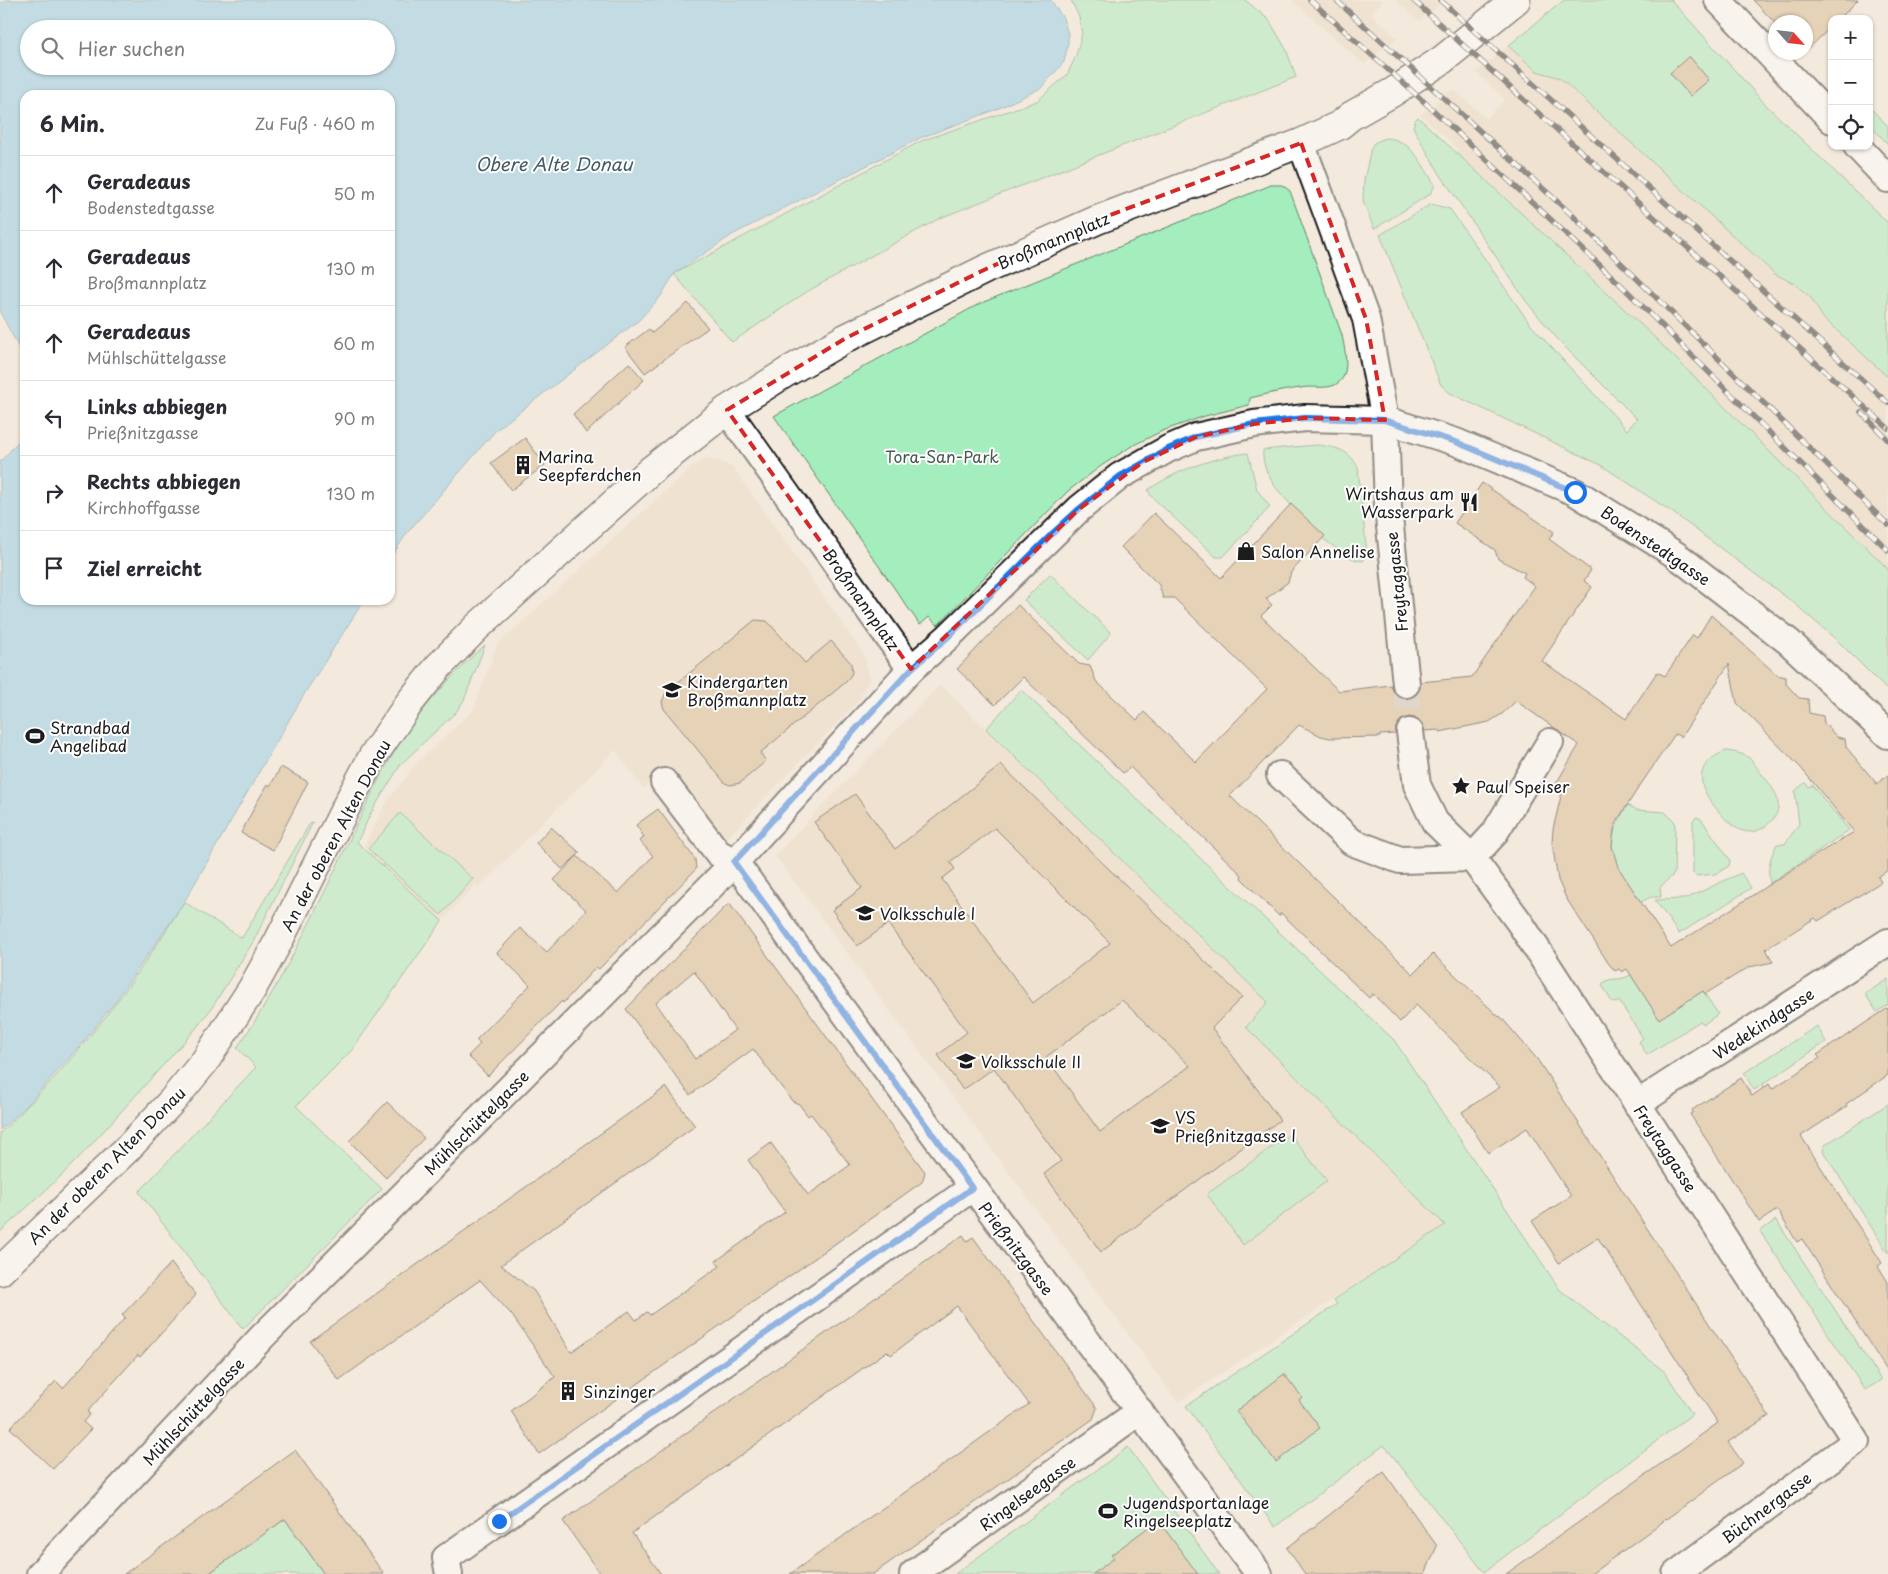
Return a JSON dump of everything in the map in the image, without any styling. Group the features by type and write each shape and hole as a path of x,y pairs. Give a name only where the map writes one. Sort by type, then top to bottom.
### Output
{"street":[{"path":"911,669 948,637 1079,509 1120,476 1151,457 1196,437 1254,424 1305,418 1384,420 1366,320 1291,146 1340,125 1351,116 1393,92 1442,60 1516,0"},
{"path":"1718,0 1828,116"},
{"name":"Broßmannplatz","path":"911,669 727,410 846,338 986,269 1097,220 1291,146"},
{"path":"1860,150 1888,179"},
{"name":"An der oberen Alten Donau","path":"0,1271 129,1146 172,1101 205,1060 252,989 278,942 373,756 410,702 440,666 477,627 650,471 727,410"},
{"name":"Freytaggasse","path":"1384,420 1388,507 1406,684"},
{"name":"Bodenstedtgasse","path":"1384,420 1456,442 1575,492 1676,555 1789,642 1888,736"},
{"name":"Mühlschüttelgasse","path":"40,1574 262,1337 734,862 911,669"},
{"name":"Freytaggasse","path":"1410,732 1417,785 1435,822 1472,858 1520,924 1856,1441"},
{"path":"1280,775 1352,842 1400,860 1472,858 1494,834 1550,742"},
{"name":"Prießnitzgasse","path":"664,782 718,853 734,862 972,1188 1140,1411 1259,1574"},
{"name":"Wedekindgasse","path":"1637,1104 1888,942"},
{"path":"447,1566 972,1188"},
{"name":"Ringelseegasse","path":"914,1574 1140,1411"},
{"name":"Büchnergasse","path":"1676,1574 1856,1441"}],"highlighted area":[{"path":"1301,143 1366,319 1385,420 1305,418 1254,424 1196,437 1143,462 1079,509 911,669 727,410 846,338 986,269 1097,220"}],"shaded area":[{"path":"1292,0 1383,0 1371,14 1397,38 1364,64"},
{"path":"1396,0 1445,0 1419,21"},
{"path":"1508,46 1537,71 1560,78 1775,274 1795,284 1811,298 1823,318 1888,377 1888,569 1654,337 1456,152 1458,149 1421,115 1453,89 1486,119 1505,99 1476,72"},
{"name":"Kindergarten Broßmannplatz","path":"706,459 720,461 734,469 863,653 870,678 858,701 723,842 667,770 643,788 615,750 479,887 476,884 442,921 364,846 387,802 414,766 474,709 497,645 692,467"},
{"name":"VS Prießnitzgasse I","path":"940,685 1269,1002 1246,1027 1445,1225 1178,1402 775,855"}],"green space":[{"path":"1071,0 1245,0 1269,20 1286,49 1296,77 940,218 808,291 732,342 674,274 921,141 1037,101 1067,75 1076,56 1082,33 1079,17"},
{"path":"1564,0 1671,0 1767,106 1888,223 1888,377 1823,318 1811,298 1795,284 1775,274 1560,78 1537,71 1508,46"},
{"path":"1873,111 1888,126 1888,144 1873,128"},
{"path":"1418,117 1654,337 1888,569 1888,691 1841,644 1794,603 1672,512 1601,465 1450,393 1441,385 1380,235 1431,204 1450,209 1530,324 1627,430 1637,419 1559,341 1526,301 1440,174 1413,127"},
{"path":"1385,138 1394,139 1409,148 1421,162 1435,185 1430,194 1374,229 1363,201 1364,180 1371,148 1374,143"},
{"name":"Tora-San-Park","path":"1271,185 1282,185 1290,191 1342,335 1346,366 1341,380 1336,385 1327,387 1303,387 1250,398 1249,405 1205,416 1162,431 1130,447 1068,491 938,625 929,617 920,625 774,416 979,304"},
{"path":"1316,445 1341,450 1350,457 1358,468 1367,555 1363,561 1352,559 1322,538 1325,536 1284,498 1268,475 1264,463 1263,450"},
{"path":"1248,453 1257,490 1270,507 1223,557 1216,557 1151,496 1148,490 1171,476 1209,461"},
{"path":"1050,574 1111,633 1088,660 1024,600"},
{"path":"485,645 464,700 456,712 401,764 372,811 357,842 442,921 352,1050 296,1106 382,1189 243,1329 139,1192 256,1067 237,1048 269,999 297,947 386,766 429,703"},
{"path":"1021,690 1394,1040 1560,1290 1665,1372 1692,1414 1484,1572 1384,1445 1275,1527 1186,1406 1337,1304 1334,1300 1445,1225 1246,1027 1268,1002 986,729"},
{"path":"1726,751 1740,754 1750,759 1770,784 1777,797 1777,811 1774,818 1760,829 1752,832 1745,831 1732,825 1715,807 1704,790 1702,775 1704,768 1716,756"},
{"path":"1805,783 1809,787 1812,785 1849,830 1770,883 1770,863 1777,844 1785,844 1799,824 1795,791"},
{"path":"1628,805 1637,810 1665,812 1675,822 1674,874 1660,887 1661,897 1651,897 1641,902 1617,866 1612,845 1619,820"},
{"path":"400,813 473,879 441,915 368,849"},
{"path":"1697,817 1701,819 1730,860 1729,866 1715,874 1697,876 1693,873 1693,820"},
{"path":"313,822 253,942 211,1009 193,1032 89,1147 60,1177 0,1232 0,1133 53,1079 100,1024 143,965 184,902 242,938 309,825"},
{"path":"1741,873 1751,888 1679,934 1655,900 1685,899"},
{"path":"1631,975 1659,1018 1703,991 1718,1014 1704,1024 1700,1021 1647,1055 1639,1042 1643,1038 1619,1001 1616,1003 1612,1002 1602,985 1607,981"},
{"path":"1888,979 1888,1005 1877,1012 1865,994"},
{"path":"1817,1026 1826,1042 1754,1090 1744,1073"},
{"path":"1888,1104 1888,1253 1823,1151 1825,1145"},
{"path":"1290,1134 1327,1181 1243,1245 1207,1194"},
{"path":"1776,1220 1881,1380 1865,1390 1760,1231"},
{"name":"Jugendsportanlage Ringelseeplatz","path":"1128,1447 1219,1574 955,1574"},
{"path":"285,1519 324,1574 208,1574"}],"water":[{"name":"Obere Alte Donau","path":"5,0 1051,0 1063,18 1068,34 1064,62 1041,88 995,110 920,138 732,235 674,274 661,296 639,320 496,430 407,533 395,551 395,90 20,90 20,350 0,312 0,4"},
{"path":"20,440 20,605 361,605 303,696 184,902 152,949 114,1003 80,1046 27,1105 0,1130 0,462"}],"building":[{"path":"1753,0 1858,0 1843,15 1828,15 1828,30 1813,44 1813,15 1768,16"},
{"path":"1689,56 1709,80 1690,96 1670,73"},
{"path":"688,303 708,328 645,373 625,347 649,329 652,333"},
{"path":"629,363 644,380 586,433 573,414"},
{"name":"Marina Seepferdchen","path":"525,438 545,465 511,490 491,463"},
{"path":"1482,483 1554,532 1549,539 1591,570 1584,581 1592,587 1542,661 1626,719 1657,672 1665,676 1693,635 1697,638 1711,615 1777,675 1786,677 1786,684 1799,698 1808,699 1809,713 1823,716 1824,723 1837,737 1845,739 1846,747 1877,784 1888,775 1888,870 1878,877 1881,882 1818,921 1815,918 1766,949 1773,962 1749,967 1705,994 1703,991 1659,1019 1627,969 1622,972 1619,969 1615,971 1609,964 1566,898 1558,880 1552,843 1553,829 1562,792 1554,787 1579,745 1516,701 1502,714 1489,722 1440,732 1440,730 1425,731 1422,723 1415,718 1409,717 1401,720 1396,727 1395,734 1380,735 1380,737 1330,738 1321,736 1299,725 1230,796 1413,974 1433,954 1500,1016 1537,1059 1769,1416 1728,1442 1743,1463 1591,1574 1506,1574 1718,1423 1598,1238 1559,1263 1532,1221 1571,1196 1527,1128 1488,1153 1462,1112 1500,1087 1416,1005 1400,1022 1373,994 1369,998 1281,913 1279,916 1241,878 1242,875 1130,767 1123,773 1023,677 995,705 957,669 1018,605 1079,664 1090,666 1096,681 1137,720 1144,712 1196,762 1267,689 1174,598 1163,598 1159,585 1121,547 1154,513 1221,578 1291,504 1325,536 1291,572 1288,582 1266,599 1272,605 1261,616 1339,691 1391,685 1399,697 1408,699 1419,691 1421,682 1472,677 1535,586 1523,577 1525,573 1498,559 1495,550 1455,523","holes":["1729,664 1737,703 1801,768 1854,832 1671,948 1618,867 1612,846 1614,830 1617,821 1675,734 1681,737"]},
{"path":"755,620 767,621 805,663 831,641 851,663 852,673 846,682 760,753 766,761 740,783 730,785 725,783 664,709 662,702 666,692"},
{"path":"1001,765 1242,997 1212,1028 1280,1120 1101,1252 1044,1174 1061,1161 994,1068 963,1090 938,1055 967,1032 888,924 857,946 832,910 862,888 814,822 855,794 895,849","holes":["995,828 1110,943 1033,1003 942,879 955,869 950,862","1122,1000 1190,1066 1100,1132 1046,1057"]},
{"path":"281,767 308,782 273,850 241,833 257,802 268,784 270,786"},
{"path":"658,809 695,859 696,869 599,969 596,967 563,1003 562,1001 488,1076 468,1056 480,1044 476,1040 530,985 497,953 520,928 547,952 586,910 554,880 577,856 618,893 653,856 640,841 644,837 636,825"},
{"path":"551,827 580,853 562,869 536,843"},
{"path":"729,903 925,1172 922,1182 539,1454 511,1411 555,1377 511,1314 480,1280 339,1380 310,1341 666,1087 695,1126 501,1265 534,1291 571,1352 629,1311 636,1320 647,1312 650,1315 720,1266 716,1261 785,1212 748,1160 771,1143 808,1195 850,1165 811,1114 808,1116 799,1104 792,1101 753,1049 690,1095 626,1009","holes":["694,971 735,1030 695,1059 656,1003"]},
{"path":"1888,1008 1888,1075 1846,1104 1847,1106 1801,1136 1882,1263 1878,1266 1888,1282 1888,1372 1802,1239 1797,1242 1777,1210 1759,1222 1690,1114 1693,1112 1692,1110 1741,1078 1752,1096 1769,1084 1772,1089 1820,1058 1817,1055"},
{"path":"387,1102 424,1138 386,1178 349,1141"},
{"path":"963,1235 967,1241 973,1237 1097,1408 1093,1419 873,1574 790,1574 1029,1404 957,1306 891,1355 887,1351 632,1533 661,1574 600,1574 563,1521"},
{"path":"171,1263 196,1295 140,1357 138,1355 87,1412 90,1414 83,1422 91,1429 53,1469 10,1428 56,1381 63,1388 125,1318 122,1315"},
{"path":"1284,1374 1302,1397 1299,1400 1320,1428 1276,1462 1236,1411"},
{"path":"295,1450 384,1574 324,1574 285,1519 208,1574 124,1574"},
{"path":"1384,1472 1437,1546 1425,1574 1305,1574 1287,1548"},
{"path":"1158,1520 1198,1574 1093,1574 1114,1558 1111,1555"}],"tunnel":[{"path":"1406,684 1410,732"}],"railway":[{"path":"1310,0 1431,108 1621,285 1888,550"},
{"path":"1336,0 1572,215 1888,525"},
{"path":"1413,0 1888,428"},
{"path":"1440,0 1888,403"},
{"path":"1861,412 1888,440"}],"place":[{"name":"Marina Seepferdchen","path":"523,465"},
{"name":"Wirtshaus am Wasserpark","path":"1469,502"},
{"name":"Salon Annelise","path":"1246,551"},
{"name":"Kindergarten Broßmannplatz","path":"672,690"},
{"name":"Strandbad Angelibad","path":"35,736"},
{"name":"Paul Speiser","path":"1461,786"},
{"name":"Volksschule I","path":"865,913"},
{"name":"Volksschule II","path":"966,1061"},
{"name":"VS Prießnitzgasse I","path":"1160,1126"},
{"name":"Sinzinger","path":"568,1391"},
{"name":"Jugendsportanlage Ringelseeplatz","path":"1108,1511"}],"route":[{"path":"499,1521 972,1188 734,862 911,669 948,637 1054,532 1120,476 1168,449 1196,437 1254,424 1305,418 1384,420 1456,442 1575,492"}]}
